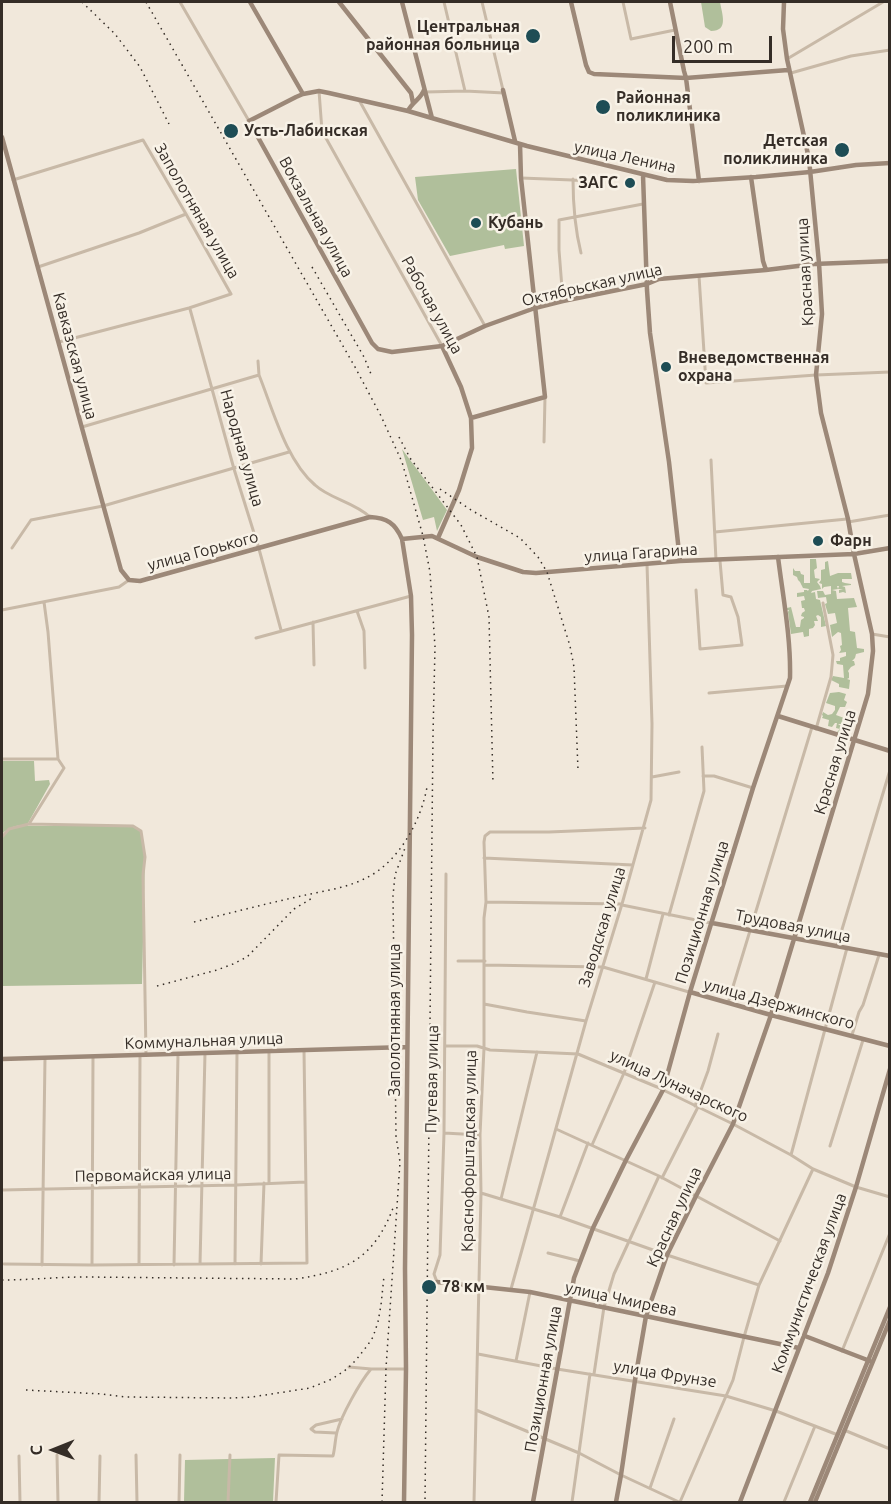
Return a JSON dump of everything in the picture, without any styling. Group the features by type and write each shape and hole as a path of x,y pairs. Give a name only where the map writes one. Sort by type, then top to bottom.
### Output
{"street":[{"name":"Вокзальная улица","path":"180,2 249,121 372,344 378,349"},
{"path":"250,2 303,94"},
{"path":"339,2 411,93 423,101 430,111"},
{"path":"402,2 432,118"},
{"path":"444,2 465,91"},
{"path":"482,2 517,143 545,397 544,442"},
{"path":"570,2 585,65 589,72 594,74 686,78 789,71 851,56 890,50"},
{"path":"623,2 631,39 675,30"},
{"path":"670,2 686,78 699,181"},
{"name":"Красная улица","path":"616,1503 646,1316 667,1255 733,1124 771,1015 868,694 873,651 872,634 848,520 821,413 816,375 822,314 819,264 808,159 787,59 783,28 784,2"},
{"path":"787,59 883,2"},
{"path":"249,121 303,94 319,91 408,111 425,91"},
{"name":"Рабочая улица","path":"319,91 321,131 442,346 461,387 471,418 472,448 459,490 438,538"},
{"path":"425,91 503,92"},
{"path":"411,93 413,103"},
{"path":"358,100 486,326"},
{"name":"улица Ленина","path":"408,111 517,143 667,180 699,181 751,177 890,162"},
{"name":"Кавказская улица","path":"2,137 121,570 129,580"},
{"name":"Заполотняная улица","path":"13,180 142,140 231,294 189,308"},
{"path":"643,175 646,284 650,333 669,462 680,561"},
{"path":"751,177 766,270"},
{"path":"521,178 598,181"},
{"path":"573,179 577,237 581,253"},
{"path":"562,301 559,220 644,204"},
{"path":"38,267 139,233 186,214"},
{"name":"Октябрьская улица","path":"378,349 392,352 442,346 486,326 535,308 646,284 659,279 819,264 890,261"},
{"path":"699,276 706,383 890,372"},
{"path":"58,342 189,308"},
{"name":"Народная улица","path":"189,308 282,630"},
{"path":"258,361 259,375 289,452 305,474 316,487 362,510 370,517 390,522 402,539"},
{"path":"82,427 259,375"},
{"path":"471,418 545,397"},
{"path":"12,548 31,520 104,506 289,452"},
{"path":"696,590 700,649 742,645 738,617 731,597 723,595 715,532 711,460"},
{"path":"715,532 890,515"},
{"name":"улица Горького","path":"2,610 119,587 129,580 140,581 370,517"},
{"name":"улица Гагарина","path":"402,539 432,536 477,557 523,572 680,561 854,554 890,549"},
{"name":"Заполотняная улица","path":"402,539 411,596 412,635 404,1503"},
{"name":"Позиционная улица","path":"533,1503 569,1299 580,1261 593,1228 626,1160 663,1090 690,992 753,788 790,678 777,557"},
{"name":"Заводская улица","path":"510,1289 586,1021 645,828 651,800 647,563"},
{"path":"256,638 411,596"},
{"path":"29,824 64,768 58,759 44,602"},
{"path":"728,1003 831,677 833,655 822,603"},
{"path":"357,611 364,631 365,668"},
{"path":"313,622 314,665"},
{"path":"872,634 890,637"},
{"path":"709,693 787,686"},
{"path":"778,716 890,751"},
{"path":"669,915 704,791 702,747"},
{"path":"2,759 58,759"},
{"path":"837,946 890,770"},
{"path":"652,777 679,772"},
{"path":"703,776 714,776 753,788"},
{"path":"2,837 9,829 29,824 133,826 141,831 145,856 140,1264"},
{"name":"Краснофорштадская улица","path":"474,1503 481,1193 480,1135 484,1048 485,836 490,832 645,828"},
{"path":"484,858 633,865"},
{"name":"Путевая улица","path":"437,1282 434,1274 440,1255 444,1132 446,874"},
{"name":"Трудовая улица","path":"486,902 622,904 663,914 890,956"},
{"path":"646,980 663,914"},
{"path":"791,1155 847,948"},
{"path":"852,1037 879,955"},
{"name":"улица Дзержинского","path":"458,961 603,967 890,1047"},
{"path":"560,1217 590,1144 624,1073 655,982"},
{"path":"484,1004 586,1021"},
{"path":"572,1503 604,1307 614,1274 697,1106 718,1034"},
{"path":"830,1146 863,1040"},
{"name":"улица Луначарского","path":"445,1046 477,1046 490,1050 578,1054 697,1106 791,1155 813,1169 856,1187 890,1197"},
{"name":"Коммунальная улица","path":"2,1059 407,1047"},
{"path":"3,1264 307,1263 304,1050"},
{"path":"269,1051 269,1183"},
{"path":"235,1264 237,1052"},
{"path":"501,1199 537,1052"},
{"path":"200,1264 206,1053"},
{"path":"174,1264 178,1054"},
{"path":"92,1265 93,1056"},
{"path":"42,1265 45,1058"},
{"name":"Коммунистическая улица","path":"740,1503 828,1273 890,1069"},
{"path":"555,1129 661,1177 780,1241"},
{"path":"444,1132 480,1135"},
{"path":"476,1410 579,1453 680,1503 733,1380 759,1285 813,1169"},
{"name":"Первомайская улица","path":"2,1190 306,1182"},
{"path":"261,1264 264,1183"},
{"path":"481,1193 560,1217 759,1285"},
{"path":"842,1351 890,1233"},
{"path":"548,1253 580,1261"},
{"name":"улица Чмирева","path":"437,1282 510,1289 569,1299 799,1348"},
{"path":"516,1361 530,1292"},
{"path":"815,1503 890,1307"},
{"path":"870,1361 890,1320"},
{"path":"805,1336 870,1361"},
{"name":"улица Фрунзе","path":"478,1354 726,1396 890,1449"},
{"path":"349,1367 406,1369"},
{"path":"276,1503 279,1455 333,1456 336,1433 370,1369"},
{"path":"336,1433 315,1432 311,1429 316,1425 342,1419"},
{"path":"650,1489 674,1419"},
{"path":"784,1503 815,1426"},
{"path":"810,1503 841,1433"},
{"path":"57,1455 58,1503"},
{"path":"136,1455 137,1503"},
{"path":"178,1503 180,1455"},
{"path":"228,1503 230,1455"},
{"path":"19,1456 20,1503"},
{"path":"99,1503 100,1456"}],"green space":[{"path":"701,2 720,2 723,21 717,30 711,31 705,27"},
{"name":"Кубань","path":"516,169 524,246 505,249 504,245 450,256 418,200 415,177"},
{"path":"402,449 447,510 437,531 434,517 423,520"},
{"path":"810,559 816,559 815,578 820,579 817,582 821,589 811,593 815,592 816,599 820,600 826,626 821,627 821,617 816,616 818,621 814,621 815,625 809,629 809,636 804,637 803,632 791,634 787,608 791,607 796,627 800,627 801,620 804,618 801,616 805,611 801,601 805,600 804,596 797,597 797,593 809,589 803,588 797,577 793,575 793,568 804,575 804,583 810,583"},
{"path":"828,561 830,576 838,573 851,573 852,579 842,579 842,582 851,584 842,586 845,587 846,593 839,593 839,590 843,589 832,590 836,591 837,599 854,598 857,607 848,608 850,631 855,632 857,648 864,649 864,652 856,654 852,661 855,665 848,671 849,689 839,687 839,684 831,680 833,676 844,678 843,665 837,664 836,661 846,656 846,652 839,653 842,645 841,633 838,632 832,637 830,625 837,623 835,613 828,614 825,604 827,603 826,597 818,598 817,591 823,591 825,595 831,594 831,586 822,589 822,584 819,583 821,570 825,569 825,562"},
{"path":"830,693 846,694 844,700 847,702 845,707 840,707 836,715 844,718 843,724 838,724 841,726 840,729 836,728 837,723 832,727 828,726 829,720 822,718 823,712 828,715 835,710 835,706 826,703"},
{"path":"840,729 847,732 847,735 844,736 837,732"},
{"path":"2,761 34,761 35,781 49,780 50,784 27,825 13,827 2,834"},
{"path":"19,826 133,826 141,831 145,857 142,984 3,986 2,837 9,829"},
{"path":"275,1458 273,1502 184,1502 185,1460"}],"railway":[{"path":"82,2 115,34 140,67 169,124"},
{"path":"146,2 381,416 402,462 423,536 430,572 435,647 425,1502"},
{"path":"312,267 364,357 371,374"},
{"path":"399,437 410,458 461,525 477,557 489,617 493,784"},
{"path":"440,489 520,538 538,557 547,572 570,646 574,667 578,770"},
{"path":"194,922 335,889 368,877 389,861 407,839 420,813 427,787"},
{"path":"382,1502 386,1368 400,1162 396,1136 393,896 395,875 405,848"},
{"path":"157,986 217,970 247,957 294,909 314,897"},
{"path":"2,1280 85,1277 295,1279 313,1276 343,1267 367,1251 377,1240 393,1208"},
{"path":"26,1390 126,1397 233,1398 310,1388 332,1379 347,1369 373,1337 378,1322 384,1276"}],"place":[{"name":"Центральная районная больница","path":"533,36"},
{"name":"Районная поликлиника","path":"603,107"},
{"name":"Усть-Лабинская","path":"231,131"},
{"name":"Детская поликлиника","path":"842,150"},
{"name":"ЗАГС","path":"630,183"},
{"name":"Кубань","path":"476,223"},
{"name":"Вневедомственная охрана","path":"666,367"},
{"name":"Фарн","path":"818,541"},
{"name":"78 км","path":"429,1287"}]}
